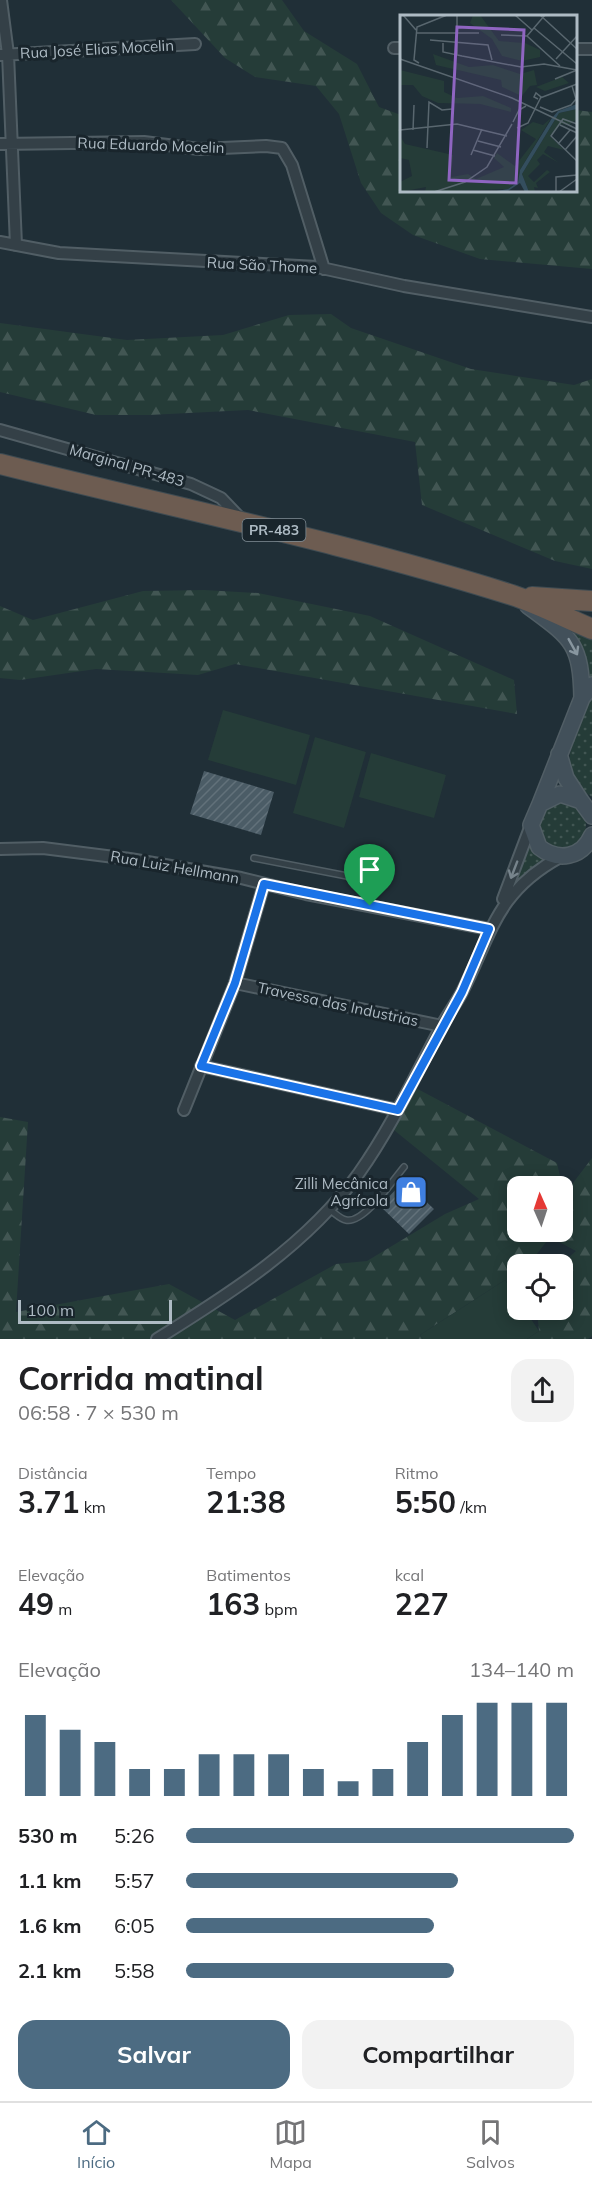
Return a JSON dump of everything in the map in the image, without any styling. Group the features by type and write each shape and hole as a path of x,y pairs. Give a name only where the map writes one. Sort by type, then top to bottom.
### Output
{"highway":[{"name":"PR-483","path":"0,464 244,522 514,596 592,629"},
{"path":"514,596 592,601"}],"street":[{"path":"1,0 5,144 16,245"},
{"name":"Rua José Elias Mocelin","path":"4,54 195,44"},
{"name":"Rua Eduardo Mocelin","path":"5,144 144,142 199,149 266,146 282,148 292,165 324,269"},
{"name":"Rua São Thome","path":"0,242 59,253 324,269 416,288 592,317"},
{"name":"Marginal PR-483","path":"0,430 191,484 221,498 244,522"},
{"path":"514,596 566,634 577,653 582,698"},
{"path":"497,916 582,698 592,685"},
{"path":"559,754 566,778 588,807"},
{"path":"540,804 560,794 588,807"},
{"path":"531,825 539,847 566,856 592,854"},
{"path":"157,1339 263,1269 330,1210 361,1171 398,1110 462,992 489,929 513,891 527,877 585,847 592,835"},
{"name":"Rua Luiz Hellmann","path":"0,849 43,848 83,852 264,884 489,929"},
{"path":"184,1110 235,983 264,884"},
{"name":"Travessa das Industrias","path":"235,983 442,1026"},
{"path":"201,1066 398,1110"}],"lane":[{"path":"254,858 347,876 366,890 370,906"},
{"path":"330,1210 344,1220 353,1220 364,1215 404,1167"}],"green space":[{"path":"171,0 282,0 304,31 357,64 379,107 400,115 400,192 577,192 577,110 592,112 592,269 480,259 413,235 381,213 361,183 339,114 316,86 255,77 225,58"},
{"path":"331,314 351,328 471,369 574,385 592,379 592,569 555,561 422,505 415,442 248,410 96,415 0,392 0,323 127,340 223,335 289,315"},
{"path":"204,590 258,593 370,616 514,680 517,714 235,664 198,675 96,669 20,680 0,678 0,606 33,620 143,591"},
{"path":"561,624 592,636 592,678 584,690"},
{"path":"592,692 592,797 579,786 572,775 570,762 575,734"},
{"path":"223,710 310,735 296,785 208,760"},
{"path":"315,737 366,752 344,828 293,813"},
{"path":"371,753 446,775 434,818 359,797"},
{"path":"563,802 572,803 579,809 585,816 585,834 579,841 572,847 563,848 554,847 547,841 541,834 540,825 541,816 547,809 554,803"},
{"path":"530,840 548,857 511,887"},
{"path":"412,1086 557,1163 560,1176 507,1176 507,1242 546,1242 537,1254 507,1254 507,1282 505,1280 420,1335 423,1339 0,1339 0,1117 28,1122 16,1312 169,1284 235,1320 336,1264 367,1261 445,1214 479,1199 389,1126"},
{"path":"592,1158 592,1336 588,1339 527,1339 539,1331 538,1320 573,1320 573,1254 576,1251 559,1242 573,1242 573,1183"},
{"path":"505,1280 507,1283 507,1320 532,1320 539,1331 527,1339 423,1339 420,1335"}],"building":[{"path":"204,771 274,792 261,835 190,814"},
{"path":"404,1181 434,1209 409,1234 380,1206"}],"place":[{"name":"Zilli Mecânica Agrícola","path":"411,1192"}],"route":[{"path":"264,884 370,906 489,929 462,992 398,1110 201,1066 235,983 264,884"}]}
